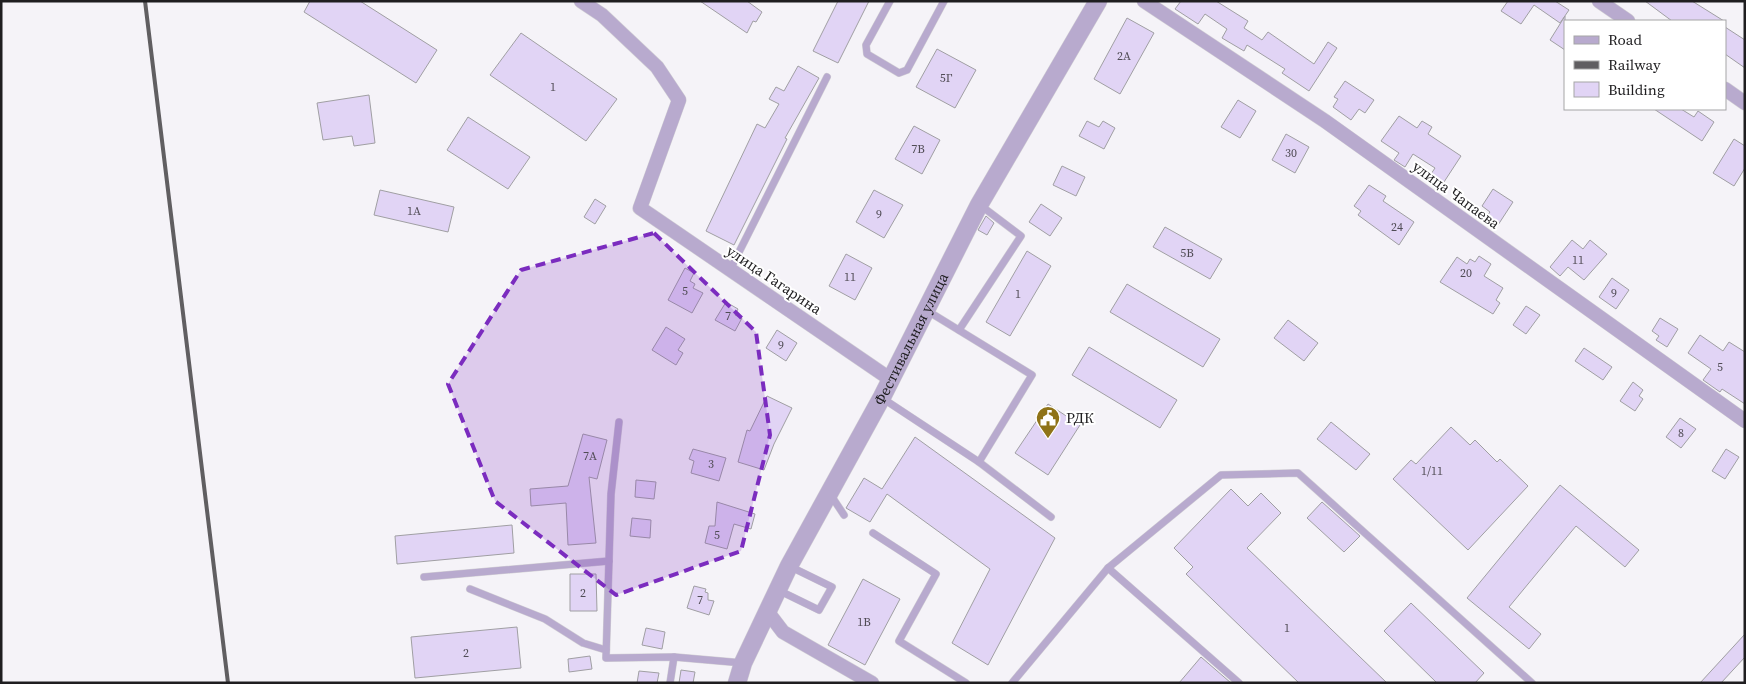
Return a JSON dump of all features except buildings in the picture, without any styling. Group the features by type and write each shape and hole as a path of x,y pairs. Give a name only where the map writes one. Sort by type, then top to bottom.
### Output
{"street":[{"name":"улица Гагарина","path":"581,1 602,15 657,67 679,100 640,208 890,380"},
{"name":"Фестивальная улица","path":"737,683 743,663 789,566 882,397 980,205 1098,1"},
{"name":"улица Чапаева","path":"1144,1 1325,121 1745,422"},
{"path":"1599,1 1627,20"},
{"path":"1726,90 1745,103"},
{"path":"767,611 783,632 872,683"}],"lane":[{"path":"890,1 866,45 867,54 899,73 906,70 944,1"},
{"path":"730,270 827,77"},
{"path":"959,330 1022,236 980,205"},
{"path":"926,310 1032,375 979,462"},
{"path":"882,397 979,462 1051,517"},
{"path":"619,422 611,494 606,658 674,657 743,663"},
{"path":"1012,683 1108,568 1221,475 1298,473 1532,683"},
{"path":"830,494 844,515"},
{"path":"873,533 936,574 899,641 966,683"},
{"path":"424,577 609,561"},
{"path":"778,590 819,610 832,587 789,566"},
{"path":"1108,568 1239,683"},
{"path":"470,589 545,619 583,643 606,650"},
{"path":"670,683 674,657"}],"highlighted area":[{"path":"654,233 756,332 770,435 741,551 616,595 495,501 448,384 521,270"}],"railway":[{"path":"145,1 228,683"}],"place":[{"name":"РДК","path":"1048,439"}]}
